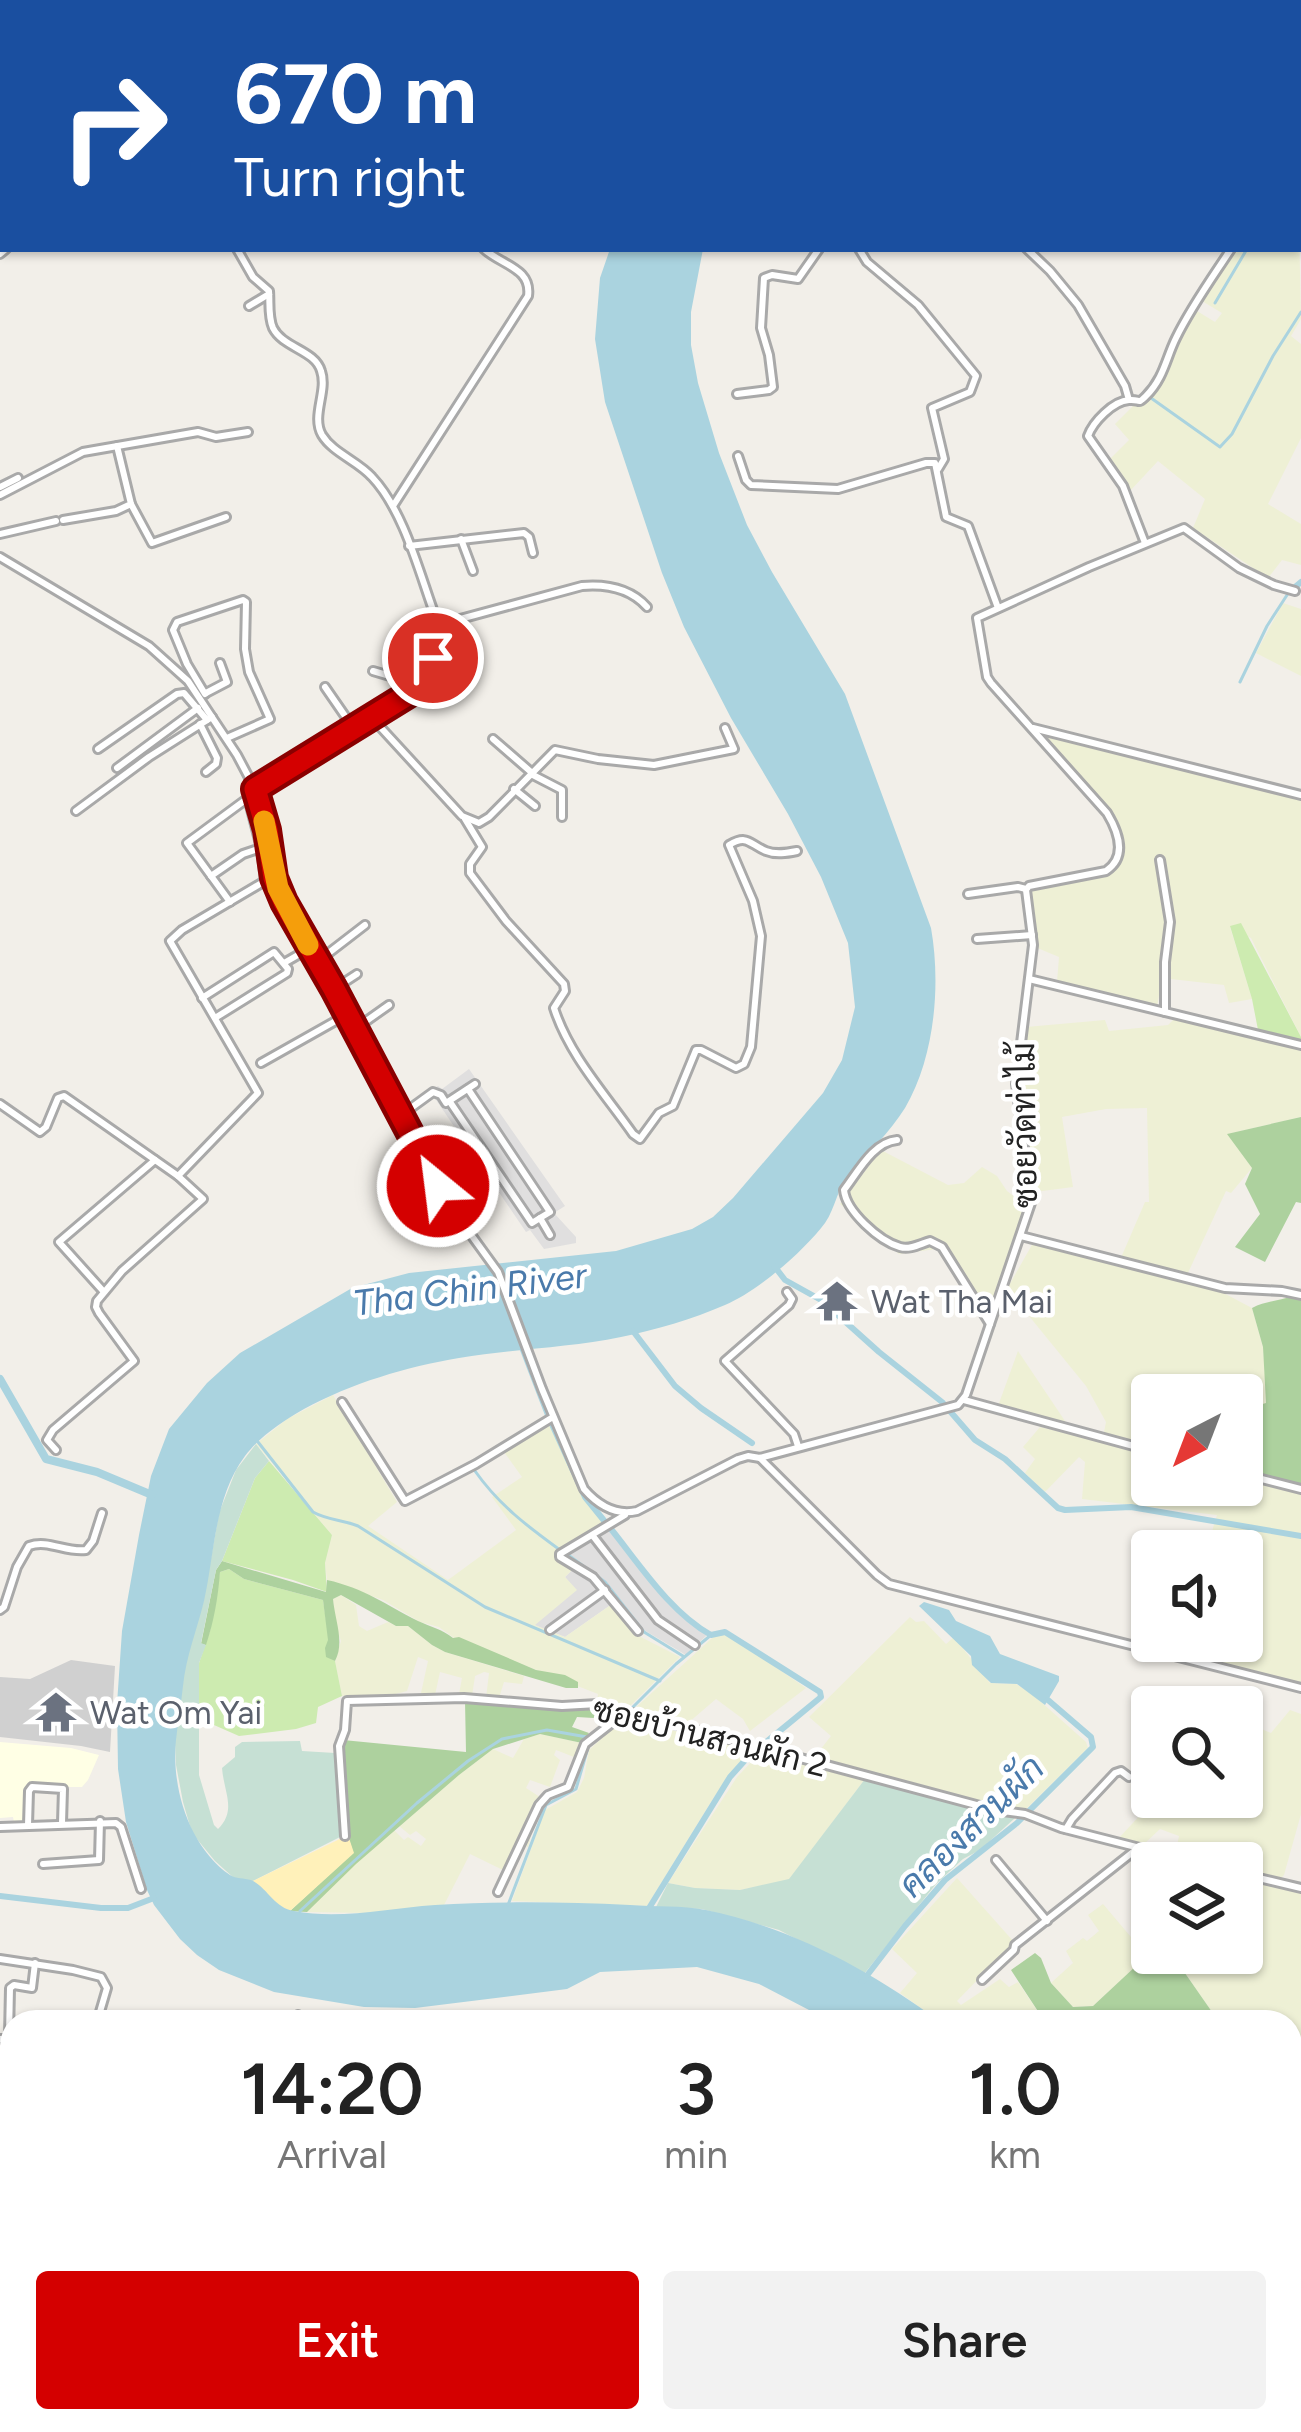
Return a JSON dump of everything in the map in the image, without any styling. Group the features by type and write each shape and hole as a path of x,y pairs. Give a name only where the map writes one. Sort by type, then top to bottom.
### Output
{"street":[{"path":"239,252 269,295 274,330 321,370 319,424 323,437 370,475 393,506 440,639 409,694 255,789"},
{"path":"393,506 528,296 530,287 524,275 489,252"},
{"path":"737,394 773,387 762,335 764,278 772,274 797,279 817,252"},
{"path":"861,252 918,305 976,376 967,394 932,408 944,459 938,470"},
{"path":"1030,252 1086,316 1130,400"},
{"path":"1144,543 1123,486 1088,436 1094,423 1119,403 1145,398 1168,364 1175,338 1229,252"},
{"path":"248,306 269,295"},
{"path":"0,491 82,452 198,432 216,436 248,432"},
{"path":"117,446 131,504 152,543 226,517"},
{"path":"738,456 751,485 816,490 838,489 936,464 946,517 968,526 998,608"},
{"path":"0,491 18,478"},
{"path":"0,534 131,504"},
{"path":"968,894 1026,889 1106,872 1116,864 1120,852 1107,813 987,677 976,620 1184,528 1239,568 1295,591"},
{"path":"409,546 524,533 533,553"},
{"path":"461,539 473,572"},
{"path":"0,556 149,646 202,695"},
{"path":"438,625 582,586 628,592 647,607"},
{"path":"206,772 217,758 202,695 173,630 243,600 249,672 270,719 226,738"},
{"path":"433,658 447,667"},
{"path":"395,660 426,670"},
{"path":"202,695 227,682 220,663"},
{"path":"373,670 417,684"},
{"path":"325,688 354,729"},
{"path":"98,749 177,694 188,696 226,738 255,789 274,878 284,902 448,1203 498,1272 584,1489 594,1501 627,1513"},
{"path":"116,768 198,708"},
{"path":"372,718 465,819 482,847 470,864 470,874 506,922 564,984 565,991 554,1008 561,1027 639,1139 659,1113 673,1106 697,1049 736,1068 748,1059 755,1029 761,936 753,901 728,845 747,840 765,851 797,851"},
{"path":"76,811 206,721"},
{"path":"465,819 484,821 555,750 654,765 730,750 735,746 725,728"},
{"path":"1033,728 1301,795"},
{"path":"493,739 531,773 561,789 562,817"},
{"path":"514,789 535,806"},
{"path":"230,902 187,843 248,798 265,881"},
{"path":"211,877 243,854 261,848"},
{"path":"1160,860 1170,922 1165,1012"},
{"path":"178,1176 258,1093 170,941 274,878"},
{"name":"ซอยวัดท่าไม้","path":"964,1400 1031,1200 1016,1084 1032,935 1026,889"},
{"path":"317,962 365,926"},
{"path":"976,939 1032,935"},
{"path":"284,963 310,948"},
{"path":"202,998 274,952 288,969 215,1018"},
{"path":"334,989 357,974"},
{"path":"1028,979 1301,1046"},
{"path":"355,1029 389,1005"},
{"path":"261,1063 348,1014"},
{"path":"400,1116 433,1092 446,1103 471,1087 550,1212 532,1222 450,1102"},
{"path":"0,1104 39,1132 46,1127 58,1098 64,1096 178,1176 203,1201 132,1262 96,1304 134,1361 53,1430 47,1440 56,1450"},
{"path":"897,1140 886,1141 875,1151 844,1190 845,1200 868,1226 894,1244 905,1248 929,1240 945,1250 990,1324"},
{"path":"104,1292 59,1242 155,1160"},
{"path":"540,1218 550,1235"},
{"path":"1021,1236 1226,1288 1301,1295"},
{"path":"787,1292 792,1299 789,1305 725,1361 794,1434 798,1446"},
{"path":"638,1631 593,1577 560,1553 627,1513 748,1456 760,1458 964,1400 1131,1445"},
{"path":"342,1402 405,1501 553,1417"},
{"path":"760,1458 889,1584 1301,1688"},
{"path":"1263,1479 1301,1489"},
{"path":"0,1610 29,1546 40,1543 86,1550 102,1513"},
{"path":"593,1536 658,1620 695,1645"},
{"path":"550,1630 604,1590"},
{"name":"ซอยบ้านสวนผัก 2","path":"345,1836 339,1746 350,1699 464,1698 562,1706 592,1703 1131,1845"},
{"path":"498,1892 543,1800 568,1787 585,1744 626,1712"},
{"path":"1066,1829 1115,1773 1121,1771 1129,1778"},
{"path":"28,1825 32,1787 63,1789 62,1823"},
{"path":"43,1864 99,1860 100,1821"},
{"path":"0,1827 112,1821 121,1827 141,1889"},
{"path":"982,1980 1015,1946 1131,1853"},
{"path":"996,1860 1047,1921"},
{"path":"1263,1879 1301,1888"},
{"path":"0,1959 85,1972 105,1981 101,2010"},
{"path":"10,2010 10,1988 32,1988 35,1964"}],"shaded area":[{"path":"1233,252 1300,252 1301,319 1291,336 1301,344 1301,438 1268,504 1301,524 1301,565 1282,560 1268,578 1193,528 1205,499 1158,461 1130,491 1108,461 1129,440 1115,424 1143,396 1197,311 1215,322 1222,313 1202,301"},
{"path":"1283,603 1301,609 1301,676 1256,653"},
{"path":"1046,731 1301,799 1301,1037 1251,938 1230,927 1252,999 1229,1003 1224,985 1162,978 1157,1007 1057,982 1059,957 1035,947 1029,889 1103,877 1124,853 1113,817 1043,737"},
{"path":"1175,1018 1301,1047 1301,1117 1228,1134 1252,1168 1231,1193 1226,1191 1187,1275 1120,1260 1149,1202 1147,1108 1062,1117 1073,1187 1035,1192 1021,1077 1026,1027 1105,1020 1109,1031 1168,1025"},
{"path":"469,1069 565,1206 554,1213 576,1243 544,1249 530,1230 526,1232 430,1091 438,1086 442,1089"},
{"path":"881,1150 948,1185 964,1183 982,1167 1025,1205 989,1313 974,1310 936,1249 899,1254 840,1204"},
{"path":"1033,1243 1216,1289 1252,1308 1263,1347 1267,1404 1263,1405 1263,1374 1131,1374 1131,1505 1082,1499 1085,1462 1079,1457 1045,1492 1025,1473 1035,1459 1023,1447 1040,1427 1102,1442 1106,1422 1086,1386 1007,1289"},
{"path":"1018,1351 1067,1424 998,1406"},
{"path":"333,1395 397,1502 368,1526 448,1580 516,1530 492,1497 522,1477 504,1452 549,1423 585,1500 605,1526 559,1552 574,1568 565,1577 577,1590 535,1625 565,1637 612,1604 635,1634 680,1657 628,1708 597,1700 598,1694 454,1638 383,1600 327,1580 325,1563 332,1535 256,1444 287,1419"},
{"path":"256,1444 269,1461 255,1478 216,1570 201,1643 206,1645 199,1663 199,1775 218,1829 228,1808 222,1768 242,1742 300,1741 302,1751 335,1753 342,1836 253,1881 235,1879 192,1833 175,1742 186,1656 203,1603 219,1513 236,1470"},
{"path":"1263,1476 1301,1486 1301,1686 1208,1662 1263,1662 1263,1530 1212,1530 1217,1515 1141,1506 1263,1506"},
{"path":"609,1528 677,1610 707,1635 686,1655 644,1630 599,1576 567,1552"},
{"path":"574,1568 591,1579 612,1604 565,1637 534,1625 576,1590 565,1577"},
{"path":"341,1595 356,1605 359,1626 367,1631 388,1622 408,1626 445,1652 524,1676 522,1684 504,1682 499,1698 486,1698 489,1673 484,1672 475,1676 472,1696 459,1694 462,1678 440,1672 435,1695 421,1693 428,1661 418,1657 407,1691 342,1696 335,1661 341,1641 333,1599"},
{"path":"910,1617 924,1621 946,1644 954,1637 990,1683 1016,1684 1031,1693 1086,1742 1088,1748 1025,1810 1005,1809 813,1759 831,1736 809,1717"},
{"path":"723,1631 806,1688 750,1731 743,1719 716,1699 688,1723 745,1740 749,1750 647,1906 512,1901 545,1810 577,1792 589,1750"},
{"name":"Wat Om Yai","path":"71,1660 115,1666 110,1752 0,1737 0,1677 30,1679"},
{"path":"1290,1710 1301,1714 1301,1814 1279,1880 1263,1876 1263,1842 1178,1842 1179,1836 1160,1829 1146,1842 1118,1839 1138,1818 1263,1818 1263,1730 1271,1733"},
{"path":"540,1734 582,1743 574,1757 556,1750 554,1755 560,1760 550,1787 530,1780 526,1788 546,1801 528,1847 518,1844 505,1871 470,1854 444,1905 366,1913 307,1912 394,1830 421,1846 426,1839 399,1826 493,1749 513,1758 524,1739"},
{"path":"0,1742 99,1755 82,1787 27,1787 24,1822 14,1822 13,1817 0,1818"},
{"path":"759,1754 865,1779 789,1880 740,1890 668,1883 737,1777"},
{"path":"865,1779 1015,1818 936,1884 864,1974 779,1930 702,1909 656,1907 668,1883 740,1890 789,1879"},
{"path":"957,1878 1014,1942 957,2001 961,2005 1000,1979 1009,1987 1018,1982 1037,2010 923,2010 900,1993 917,1973 892,1949"},
{"path":"1263,1883 1301,1892 1301,2010 1211,2010 1186,1974 1263,1974"},
{"path":"1103,1904 1131,1937 1131,1971 1093,2006 1073,2007 1051,1983 1073,1963 1066,1951 1099,1931 1088,1915"}],"green space":[{"path":"1241,923 1301,1043 1259,1035 1230,926"},
{"path":"1301,1117 1301,1203 1296,1202 1265,1262 1235,1247 1260,1214 1245,1184 1252,1168 1227,1134"},
{"path":"1301,1297 1301,1486 1263,1476 1263,1347 1252,1308"},
{"path":"269,1461 332,1535 325,1563 327,1592 222,1561 255,1478"},
{"path":"222,1561 326,1592 327,1580 352,1588 453,1638 536,1670 565,1675 578,1682 578,1688 445,1652 408,1626 396,1626 341,1595 333,1599 339,1639 335,1661 326,1657 323,1600 244,1579 229,1569 220,1572 211,1627 206,1645 201,1644 216,1570"},
{"path":"229,1569 244,1579 323,1600 329,1640 326,1656 335,1661 342,1696 318,1707 316,1723 239,1736 198,1718 199,1663 220,1572"},
{"path":"465,1701 563,1709 589,1706 616,1712 610,1719 577,1717 572,1727 589,1733 582,1743 540,1734 493,1749 356,1864 307,1912 290,1911 353,1853 348,1836 342,1836 335,1753 343,1740 466,1752"},
{"path":"1035,1953 1051,1983 1073,2007 1093,2006 1131,1971 1186,1974 1211,2010 1037,2010 1011,1970"}],"sand":[{"path":"348,1835 354,1853 290,1911 253,1881"}],"water":[{"name":"Tha Chin River","path":"609,252 702,252 691,312 691,345 719,453 747,525 845,694 931,928 935,996 923,1066 905,1108 845,1180 825,1223 780,1269 738,1299 634,1334 459,1358 380,1377 304,1409 257,1442 235,1472 221,1507 187,1664 176,1740 180,1796 194,1832 216,1863 232,1876 257,1883 287,1909 347,1914 532,1902 706,1910 799,1939 887,1985 923,2010 809,2010 759,1984 697,1967 600,1972 567,1989 415,2008 364,2007 274,1992 219,1970 180,1939 147,1890 126,1822 118,1769 117,1704 122,1631 139,1535 151,1476 169,1429 207,1383 240,1353 352,1288 409,1273 616,1251 692,1229 733,1198 823,1093 842,1060 855,1007 848,943 821,877 731,718 662,573 605,402 595,339 600,278"},
{"path":"924,1602 949,1610 956,1621 990,1636 1000,1654 1059,1676 1045,1705 1017,1684 991,1683 972,1665 971,1656 919,1606"}],"waterway":[{"path":"1215,303 1245,252"},
{"path":"1151,398 1220,447 1232,434 1301,312"},
{"path":"1295,587 1301,582"},
{"path":"1240,682 1289,592"},
{"path":"775,1267 785,1280 821,1300 942,1402 975,1440 1005,1459 1058,1508 1131,1507 1301,1536"},
{"path":"633,1331 675,1386 752,1443"},
{"name":"คลองสวนผัก","path":"520,1342 548,1415"},
{"path":"0,1379 46,1459 97,1472 152,1495"},
{"name":"คลองสวนผัก","path":"551,1422 585,1497 606,1523"},
{"path":"258,1442 313,1512 358,1526 485,1607 660,1681"},
{"path":"475,1471 504,1505 560,1550"},
{"name":"คลองสวนผัก","path":"611,1529 682,1614 711,1635 725,1632 821,1697 730,1777 646,1913"},
{"path":"567,1554 605,1582 644,1632 683,1656"},
{"path":"629,1711 711,1635"},
{"name":"คลองสวนผัก","path":"862,1982 945,1880 1017,1823 1093,1747 1091,1737 1048,1700"},
{"path":"300,1911 417,1803 502,1739 547,1730 587,1737"},
{"path":"508,1905 546,1805 576,1789 589,1744"},
{"path":"0,1896 101,1908 128,1908 154,1898"}],"slow traffic":[{"path":"264,821 274,878 308,945"}],"place":[{"name":"Wat Tha Mai","path":"837,1301"},
{"name":"Wat Om Yai","path":"56,1712"}],"route":[{"path":"433,658 409,694 255,789 274,878 284,902 438,1186"}]}
